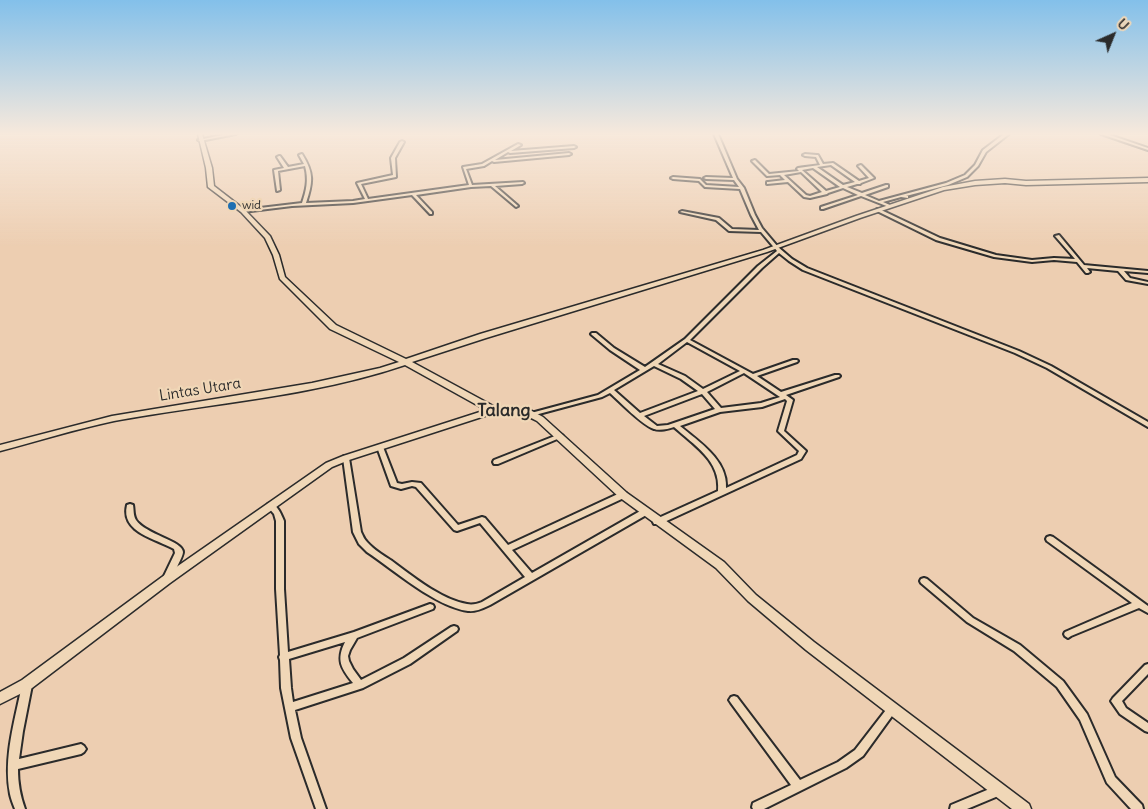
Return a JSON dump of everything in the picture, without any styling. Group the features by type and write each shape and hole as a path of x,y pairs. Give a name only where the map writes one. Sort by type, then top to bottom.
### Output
{"street":[{"path":"209,172 211,187 243,211 271,242 282,278 316,313 342,333 404,362 493,410"},
{"path":"276,172 278,190"},
{"path":"304,204 311,185 308,172"},
{"path":"367,200 359,183 396,176 395,172"},
{"path":"465,172 471,186"},
{"path":"732,172 742,188 756,222 778,249 795,264 817,275 1017,352 1049,367 1148,425"},
{"path":"763,172 766,175 799,172 826,193"},
{"path":"820,172 843,188 889,206"},
{"path":"843,172 859,183"},
{"path":"782,175 808,197 873,178 866,172"},
{"path":"879,202 947,184 966,176 970,172"},
{"path":"673,178 700,180 705,186 742,188"},
{"path":"706,178 735,179"},
{"path":"404,362 778,249 878,210 943,189 981,182 1148,180"},
{"path":"768,184 788,182"},
{"path":"243,211 304,204 367,200 471,186 522,183"},
{"path":"493,186 516,206"},
{"path":"822,208 887,186"},
{"path":"413,194 431,213"},
{"path":"903,195 911,199"},
{"path":"878,210 938,239 996,256 1032,261 1054,259 1078,260"},
{"path":"682,212 717,219 731,230 763,231"},
{"path":"1057,236 1088,272"},
{"path":"0,698 27,684 166,580 323,469 346,458 493,410 533,414 586,401 611,391 654,364 686,340 778,249"},
{"path":"1083,266 1148,272"},
{"path":"1120,269 1128,279 1148,282"},
{"path":"594,334 645,370"},
{"path":"657,522 802,454 801,449 781,432 790,404 783,396 744,371 686,340"},
{"path":"752,376 795,361"},
{"name":"Lintas Utara","path":"0,448 112,419 321,384 382,370 404,362"},
{"path":"654,364 690,380 704,391 719,410"},
{"path":"639,416 704,391 744,371"},
{"path":"611,391 639,416 656,428 675,425 719,410 762,406 837,376"},
{"path":"533,414 560,436 623,495 657,522 720,565 760,605 892,709 1024,809"},
{"path":"675,425 705,452 717,467 724,484 722,492"},
{"path":"496,462 560,436"},
{"path":"380,447 394,484 401,487 412,484 418,485 457,528 482,520 531,578"},
{"path":"346,458 357,532 362,542 370,550 442,598 468,608 477,607 531,578 645,512"},
{"path":"506,549 623,495"},
{"path":"270,506 277,513 280,521 280,589 283,656 290,707 296,738 321,809"},
{"path":"130,507 131,516 142,531 178,548 179,553 166,580"},
{"path":"1050,539 1148,610"},
{"path":"924,581 970,620 1017,648 1060,684 1084,717 1111,780 1138,809"},
{"path":"1068,634 1139,604"},
{"path":"283,656 355,635 430,607"},
{"path":"290,707 360,685 407,661 454,630"},
{"path":"355,635 348,644 343,657 344,664 360,685"},
{"path":"1148,668 1116,700 1123,711 1148,728"},
{"path":"20,809 14,794 13,765 27,684"},
{"path":"734,700 798,786"},
{"path":"757,806 842,765 859,754 892,709"},
{"path":"13,765 81,749"},
{"path":"955,809 1000,789"}],"place":[{"name":"wid","path":"232,206"}],"district":[{"name":"Talang","path":"504,411"}]}
